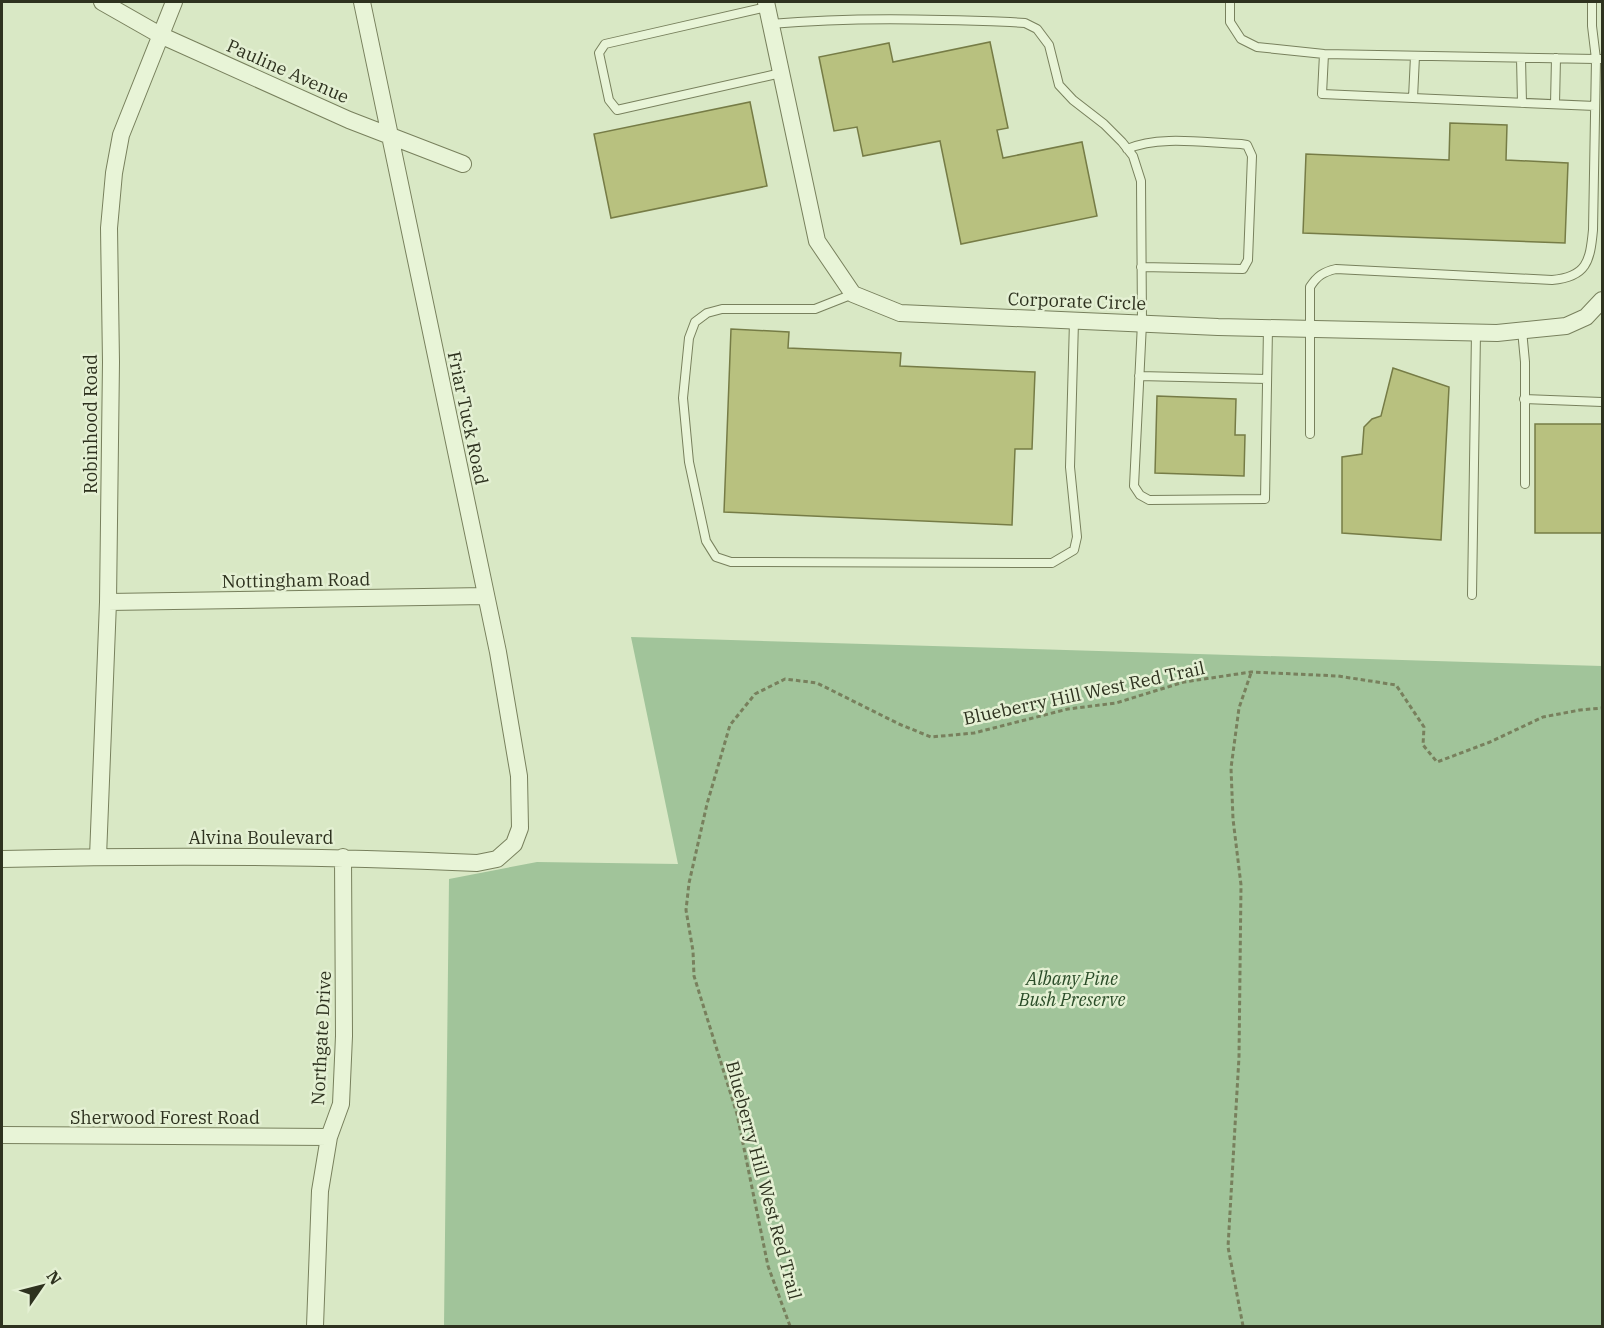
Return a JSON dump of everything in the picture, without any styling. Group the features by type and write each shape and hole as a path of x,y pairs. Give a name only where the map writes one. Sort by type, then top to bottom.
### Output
{"street":[{"name":"Pauline Avenue","path":"102,2 160,35 349,120 463,164"},
{"name":"Robinhood Road","path":"98,857 108,602 111,362 109,228 114,173 121,135 174,2"},
{"name":"Friar Tuck Road","path":"362,2 498,652 519,776 520,828 514,844"},
{"path":"766,4 817,242 853,294"},
{"name":"Corporate Circle","path":"853,294 900,313 1268,328 1476,332 1566,326 1586,317 1601,305"},
{"name":"Nottingham Road","path":"108,602 485,596"},
{"name":"Alvina Boulevard","path":"2,859 343,857 477,862 497,859 514,844"},
{"name":"Northgate Drive","path":"315,1326 320,1191 329,1137 341,1104 344,1036 343,857"},
{"name":"Sherwood Forest Road","path":"2,1136 329,1137"}],"lane":[{"path":"1230,2 1230,22 1241,39 1257,47 1324,54 1599,59"},
{"path":"1310,434 1310,287 1315,278 1324,272 1336,269 1568,279 1585,265 1591,252 1595,106 1599,59 1592,26 1592,2"},
{"path":"766,4 605,44 599,53 609,100 617,110 781,73"},
{"path":"770,24 832,19 892,18 1024,23 1037,29 1049,45 1059,85 1073,100 1104,124 1127,149 1141,181 1142,323 1134,486 1140,495 1149,500 1265,499 1268,328"},
{"path":"1324,54 1322,94 1595,106"},
{"path":"1413,98 1415,56"},
{"path":"1521,58 1522,103"},
{"path":"1555,104 1556,58"},
{"path":"1127,149 1142,142 1158,141 1241,144 1246,145 1252,156 1248,260 1243,269 1141,267"},
{"path":"853,294 815,309 722,309 707,313 695,322 689,338 683,398 689,462 706,541 716,556 731,562 1052,563 1064,558 1074,550 1077,537 1070,467 1074,321"},
{"path":"1522,330 1525,362 1525,484"},
{"path":"1472,595 1476,332"},
{"path":"1139,376 1267,379"},
{"path":"1524,399 1602,402"}],"path":[{"name":"Blueberry Hill West Red Trail","path":"790,1326 768,1266 737,1114 694,976 693,951 686,910 689,883 702,824 730,725 755,694 784,679 817,683 899,724 931,736 974,733 1068,709 1116,703 1184,682 1251,672 1338,676 1396,685 1424,727 1423,746 1437,762 1490,742 1543,717 1602,708"},
{"path":"1243,1326 1228,1247 1239,1057 1241,885 1233,819 1231,768 1239,708 1251,672"}],"green space":[{"name":"Albany Pine Bush Preserve","path":"631,637 1602,666 1602,1326 444,1326 449,879 537,862 678,864"}],"building":[{"path":"990,42 1008,128 997,130 1003,158 1082,142 1097,216 961,244 940,141 863,156 857,127 834,131 819,57 889,43 893,62"},
{"path":"750,102 767,186 611,218 594,134"},
{"path":"1450,123 1507,125 1506,160 1568,163 1565,243 1303,233 1306,154 1449,160"},
{"path":"731,329 789,332 788,348 901,353 900,366 1035,372 1032,449 1015,449 1012,525 724,512"},
{"path":"1393,368 1449,387 1441,540 1342,533 1342,457 1362,454 1364,427 1372,419 1381,416"},
{"path":"1157,396 1236,399 1235,435 1245,435 1244,476 1155,473"},
{"path":"1535,424 1602,424 1602,533 1535,533"}]}
